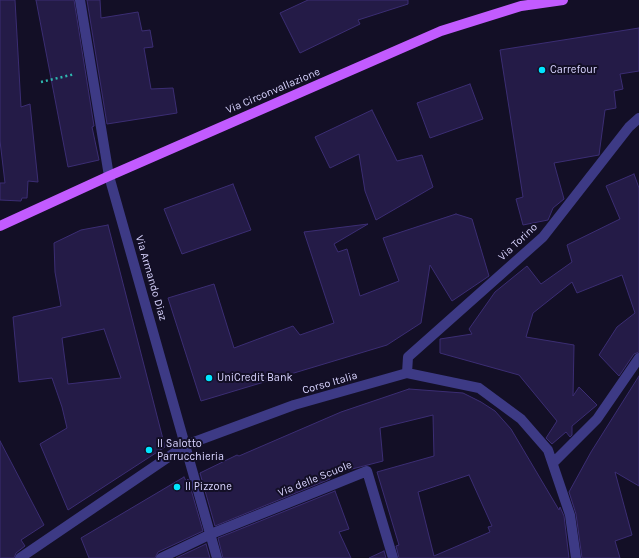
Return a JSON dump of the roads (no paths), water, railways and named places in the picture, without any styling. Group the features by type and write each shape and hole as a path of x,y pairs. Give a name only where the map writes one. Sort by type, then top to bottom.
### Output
{"main road":[{"name":"Via Circonvallazione","path":"0,226 109,176 441,31 521,6 563,0"}],"street":[{"name":"Via Armando Diaz","path":"80,0 109,176 217,558"},
{"name":"Via Torino","path":"407,373 408,357 543,237 629,127 639,118"},
{"path":"553,463 597,419 639,358"},
{"name":"Corso Italia","path":"20,558 186,445 294,405 407,373 480,388 521,419 548,450 570,515 576,558"},
{"name":"Via delle Scuole","path":"211,534 367,471 393,558"},
{"path":"161,558 211,534"}],"place":[{"name":"Carrefour","path":"542,70"},
{"name":"UniCredit Bank","path":"209,378"},
{"name":"Il Salotto Parrucchieria","path":"149,450"},
{"name":"Il Pizzone","path":"177,487"}]}
